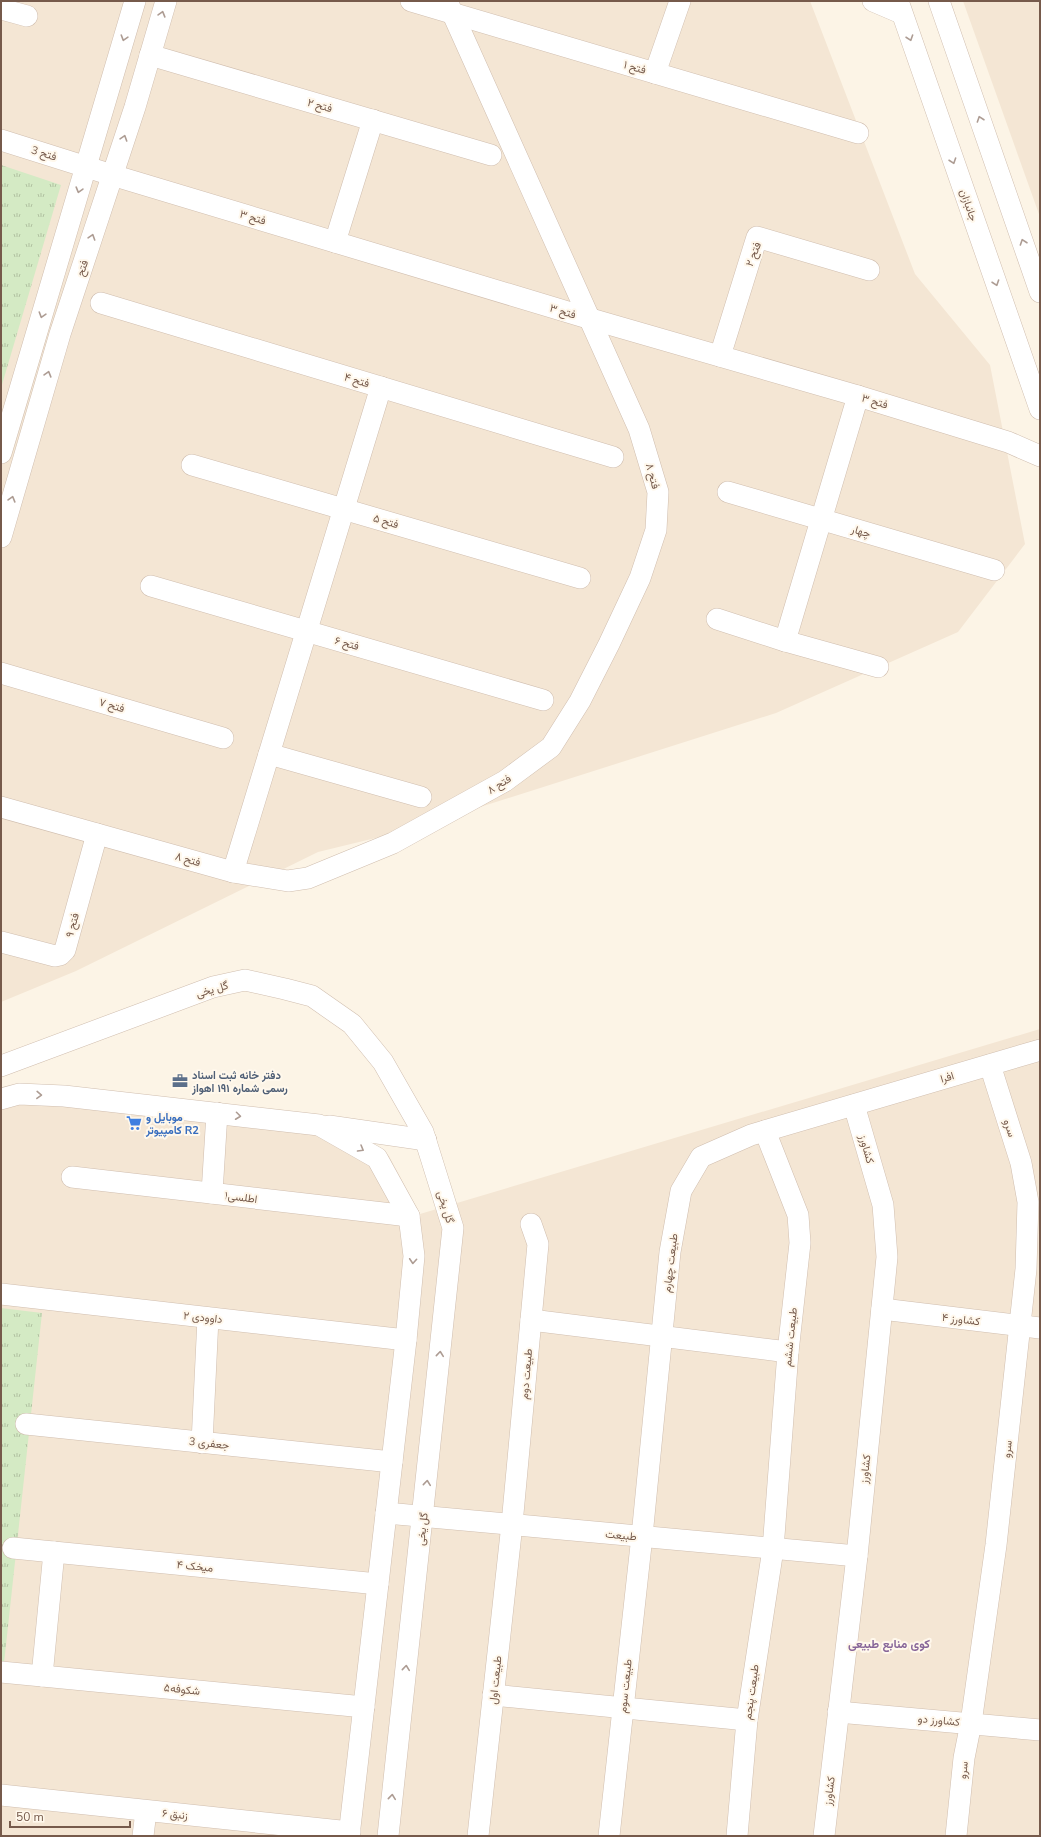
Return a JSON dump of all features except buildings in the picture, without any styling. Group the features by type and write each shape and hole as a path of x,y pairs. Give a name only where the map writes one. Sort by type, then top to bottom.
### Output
{"street":[{"path":"1,454 135,1"},
{"name":"فتح","path":"1,537 60,334 112,175 166,1"},
{"name":"فتح ۱","path":"411,1 450,7 655,73 858,133"},
{"path":"655,73 680,1"},
{"path":"873,1 900,7"},
{"path":"939,1 1040,292"},
{"name":"فتح ۸","path":"1,807 233,872 288,881 308,878 393,843 505,781 550,747 580,701 610,644 640,578 656,530 658,492 640,429 450,7"},
{"name":"جانبازان","path":"900,7 1040,409"},
{"path":"1,9 27,16"},
{"name":"فتح ۲","path":"150,55 491,155"},
{"path":"335,242 372,120"},
{"name":"فتح 3","path":"1,140 86,166"},
{"name":"فتح ۳","path":"86,166 591,319 858,396 1008,442 1040,456"},
{"name":"فتح ۲","path":"720,356 757,237 869,270"},
{"name":"فتح ۴","path":"102,302 613,457"},
{"path":"233,872 381,387"},
{"path":"785,641 858,396"},
{"name":"فتح ۵","path":"192,465 580,578"},
{"name":"چهار","path":"728,492 994,570"},
{"name":"فتح ۶","path":"151,586 542,700"},
{"path":"717,619 785,641 878,667"},
{"name":"فتح ۷","path":"1,673 223,738"},
{"path":"269,754 421,797"},
{"name":"فتح ۹","path":"1,942 55,956 60,955 65,950 97,834"},
{"name":"گل یخی","path":"1,1066 213,987 246,980 312,996 352,1024 382,1062 423,1132 453,1228 388,1836"},
{"name":"افرا","path":"854,1105 1040,1050"},
{"name":"سرو","path":"956,1836 964,1758 1030,1327 1026,1269 1034,1200 990,1065"},
{"path":"1,1099 19,1094 64,1096 319,1125 426,1140"},
{"name":"طبیعت چهارم","path":"642,1536 670,1252 681,1191 701,1157 750,1136 854,1105"},
{"name":"کشاورز","path":"824,1836 856,1556 887,1257 883,1205 854,1105"},
{"path":"212,1193 217,1113"},
{"path":"319,1125 377,1158 410,1216 414,1256 406,1340 349,1834"},
{"name":"طبیعت ششم","path":"765,1131 798,1215 800,1243 788,1352 773,1549"},
{"name":"اطلسی۱","path":"72,1177 410,1216"},
{"name":"طبیعت دوم","path":"512,1524 538,1244 531,1224"},
{"name":"داوودی ۲","path":"1,1294 406,1340"},
{"name":"کشاورز ۴","path":"882,1309 1030,1327"},
{"path":"202,1443 208,1318"},
{"path":"531,1320 788,1352"},
{"name":"3 جعفری","path":"26,1424 392,1462"},
{"name":"طبیعت","path":"386,1513 856,1556"},
{"name":"طبیعت اول","path":"478,1836 512,1524"},
{"name":"طبیعت سوم","path":"609,1836 642,1536"},
{"name":"میخک ۴","path":"13,1548 378,1584"},
{"name":"طبیعت پنجم","path":"736,1836 747,1720 773,1549"},
{"path":"42,1676 54,1552"},
{"name":"شکوفه۵","path":"1,1672 364,1707"},
{"path":"493,1695 747,1720"},
{"name":"کشاورز دو","path":"838,1712 1040,1730"},
{"name":"زنبق ۶","path":"1,1795 349,1834"},
{"path":"144,1836 146,1811"}],"shaded area":[{"path":"1,1 810,1 915,274 990,365 1025,544 958,632 776,713 430,823 318,852 76,971 1,1002"},
{"path":"963,1 1040,1 1040,217"},
{"path":"1040,1029 1040,1836 1,1836 1,1092 349,1124 389,1156 420,1214"}],"green space":[{"path":"1,165 61,185 1,388"},
{"path":"1,1308 42,1313 1,1691"}],"place":[{"name":"دفتر خانه ثبت اسناد رسمی شماره ۱۹۱ اهواز","path":"180,1081"},
{"name":"موبایل و کامپیوتر R2","path":"134,1123"}],"district":[{"name":"کوی منابع طبیعی","path":"889,1644"}]}
